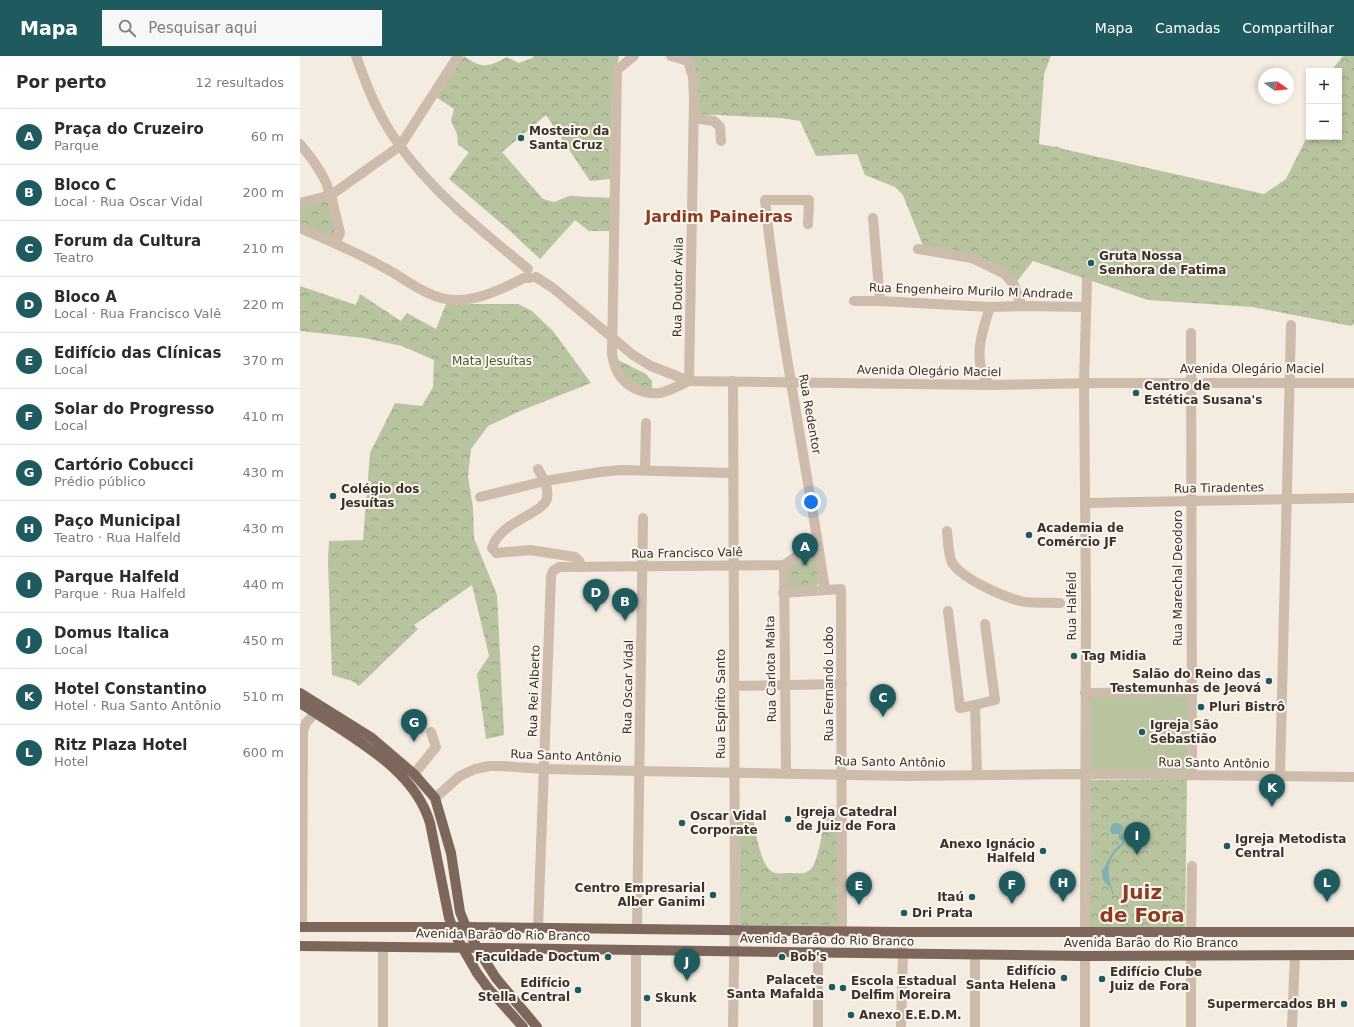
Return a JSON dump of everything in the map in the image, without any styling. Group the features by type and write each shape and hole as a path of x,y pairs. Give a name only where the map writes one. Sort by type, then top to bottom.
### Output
{"main road":[{"path":"300,693 372,738 414,774 435,798 451,853 460,912 466,927 496,978 537,1027"},
{"path":"300,703 369,747 412,789 427,813 451,926 477,973 488,988 523,1027"},
{"path":"385,761 394,764 427,797 432,799 435,798"},
{"name":"Avenida Barão do Rio Branco","path":"301,927 451,926 842,932 1354,932"},
{"name":"Avenida Barão do Rio Branco","path":"300,946 477,947 1085,956 1354,955"},
{"path":"487,964 490,948"}],"street":[{"name":"Avenida Olegário Maciel","path":"356,56 373,101 388,128 400,146 428,181 443,196 531,275 553,288 613,337 632,355 651,366 689,381 990,385 1191,382 1354,383"},
{"path":"300,204 329,196 400,146 458,56"},
{"path":"634,56 617,70 612,354 616,370 624,382 635,389 648,393 661,393 689,381"},
{"name":"Rua Doutor Ávila","path":"671,56 688,61 692,77 694,99 689,381"},
{"path":"694,118 714,121 720,127 721,141"},
{"path":"300,144 322,175 329,190 329,196 340,233 338,238 333,242"},
{"name":"Rua Redentor","path":"808,224 809,200 765,200 791,382 825,590"},
{"path":"873,218 880,301"},
{"path":"300,228 384,267 428,294 446,299 468,299 493,292 531,275"},
{"path":"918,248 972,258 1005,274 1014,285 1022,306"},
{"name":"Rua Halfeld","path":"1085,932 1086,774 1084,383 1087,280"},
{"name":"Rua Engenheiro Murilo M Andrade","path":"854,301 990,307 1086,307"},
{"path":"990,307 983,327 980,351 980,368 984,378 990,385"},
{"path":"1280,776 1291,326"},
{"name":"Rua Marechal Deodoro","path":"1191,333 1192,775"},
{"name":"Rua Espírito Santo","path":"733,381 735,931 733,1027"},
{"path":"645,470 646,423"},
{"path":"538,469 545,481 547,490 546,499 541,507 516,521 504,530 496,539 492,548 496,552 530,550 575,557 582,567"},
{"path":"480,497 545,481 621,470 733,473"},
{"name":"Rua Tiradentes","path":"1085,503 1354,498"},
{"name":"Rua Oscar Vidal","path":"637,929 643,518"},
{"path":"947,531 948,547 952,563 963,574 997,592 1021,601 1060,603"},
{"path":"784,565 793,559 817,536"},
{"name":"Rua Francisco Valê","path":"551,576 553,571 559,567 784,565"},
{"name":"Rua Carlota Malta","path":"784,565 783,593 786,774"},
{"name":"Rua Rei Alberto","path":"538,928 551,576"},
{"name":"Rua Fernando Lobo","path":"783,593 841,589 842,932"},
{"path":"948,611 960,708 995,700 985,624"},
{"path":"734,686 842,684"},
{"path":"1085,693 1192,692"},
{"path":"975,705 977,775"},
{"path":"301,927 303,730 306,723 315,712"},
{"path":"414,774 436,747 431,732"},
{"name":"Rua Santo Antônio","path":"435,798 460,776 475,769 489,766 639,772 906,776 1086,774 1354,777"},
{"path":"1191,932 1192,866"},
{"path":"898,932 902,942 903,954 901,1027"},
{"path":"383,947 383,1027"},
{"path":"636,950 636,1027"},
{"path":"818,952 818,1027"},
{"path":"975,955 975,1027"},
{"path":"1292,1027 1295,955"},
{"path":"1085,956 1085,1027"},
{"path":"1191,956 1191,1027"}],"green space":[{"path":"464,56 480,65 490,65 507,57 519,63 534,56 619,56 612,90 610,179 590,181 546,115 502,152 543,199 554,202 569,196 614,198 613,231 589,231 575,220 540,259 509,230 449,179 469,152 458,145 457,134 451,121 454,109 436,97"},
{"path":"677,56 1051,56 1044,74 1039,144 1056,146 1063,149 1264,194 1286,179 1306,139 1342,140 1342,68 1333,68 1343,56 1354,56 1354,324 1351,326 1252,307 1148,300 1033,261 1014,285 980,258 924,248 903,195 895,187 865,175 857,154 816,156 800,121 781,118 695,114 693,62"},
{"path":"325,200 328,202 336,233 333,237 300,225 300,206"},
{"name":"Mata Jesuítas","path":"300,286 356,305 360,294 401,321 407,313 436,329 446,304 518,304 532,311 553,331 591,383 520,411 488,426 471,449 468,476 473,508 474,538 497,595 504,735 486,739 477,674 489,656 472,585 414,625 418,629 359,686 352,681 332,675 328,562 329,541 363,540 370,453 395,403 422,406 433,387 434,360 402,346 364,338 300,331"},
{"path":"616,359 646,374 652,381 652,389 649,390 628,379"},
{"path":"816,541 819,584 814,587 788,589 788,569 792,563"},
{"path":"1087,695 1188,695 1188,770 1087,770"},
{"path":"1089,780 1187,780 1185,930 1087,930"},
{"path":"838,812 838,926 740,925 739,818 753,818 762,857 770,870 775,873 801,873 809,871 814,865 826,813"}],"water":[{"path":"1119,823 1123,826 1120,833 1124,836 1124,842 1111,859 1109,874 1113,895 1110,887 1103,880 1102,871 1114,850 1122,843 1122,841 1118,838 1119,834 1112,834 1110,830 1112,824"}],"place":[{"name":"Mosteiro da Santa Cruz","path":"521,138"},
{"name":"Gruta Nossa Senhora de Fatima","path":"1091,263"},
{"name":"Centro de Estética Susana's","path":"1136,393"},
{"name":"Colégio dos Jesuítas","path":"333,496"},
{"name":"Academia de Comércio JF","path":"1029,535"},
{"name":"Praça do Cruzeiro","path":"805,566"},
{"name":"Bloco A","path":"596,612"},
{"name":"Bloco C","path":"625,621"},
{"name":"Tag Midia","path":"1074,656"},
{"name":"Salão do Reino das Testemunhas de Jeová","path":"1269,681"},
{"name":"Pluri Bistrô","path":"1201,707"},
{"name":"Forum da Cultura","path":"883,717"},
{"name":"Igreja São Sebastião","path":"1142,732"},
{"name":"Cartório Cobucci","path":"414,742"},
{"name":"Hotel Constantino","path":"1272,807"},
{"name":"Igreja Catedral de Juiz de Fora","path":"788,819"},
{"name":"Oscar Vidal Corporate","path":"682,823"},
{"name":"Igreja Metodista Central","path":"1227,846"},
{"name":"Anexo Ignácio Halfeld","path":"1043,851"},
{"name":"Parque Halfeld","path":"1137,855"},
{"name":"Centro Empresarial Alber Ganimi","path":"713,895"},
{"name":"Itaú","path":"972,897"},
{"name":"Paço Municipal","path":"1063,902"},
{"name":"Ritz Plaza Hotel","path":"1327,902"},
{"name":"Solar do Progresso","path":"1012,904"},
{"name":"Edifício das Clínicas","path":"859,905"},
{"name":"Dri Prata","path":"904,913"},
{"name":"Faculdade Doctum","path":"608,957"},
{"name":"Bob's","path":"782,957"},
{"name":"Edifício Santa Helena","path":"1064,978"},
{"name":"Edifício Clube Juiz de Fora","path":"1102,979"},
{"name":"Domus Italica","path":"687,981"},
{"name":"Palacete Santa Mafalda","path":"832,987"},
{"name":"Escola Estadual Delfim Moreira","path":"843,988"},
{"name":"Edifício Stella Central","path":"578,990"},
{"name":"Skunk","path":"647,998"},
{"name":"Supermercados BH","path":"1344,1004"},
{"name":"Anexo E.E.D.M.","path":"851,1015"}],"district":[{"name":"Jardim Paineiras","path":"719,216"},
{"name":"Juiz de Fora","path":"1142,904"}]}
